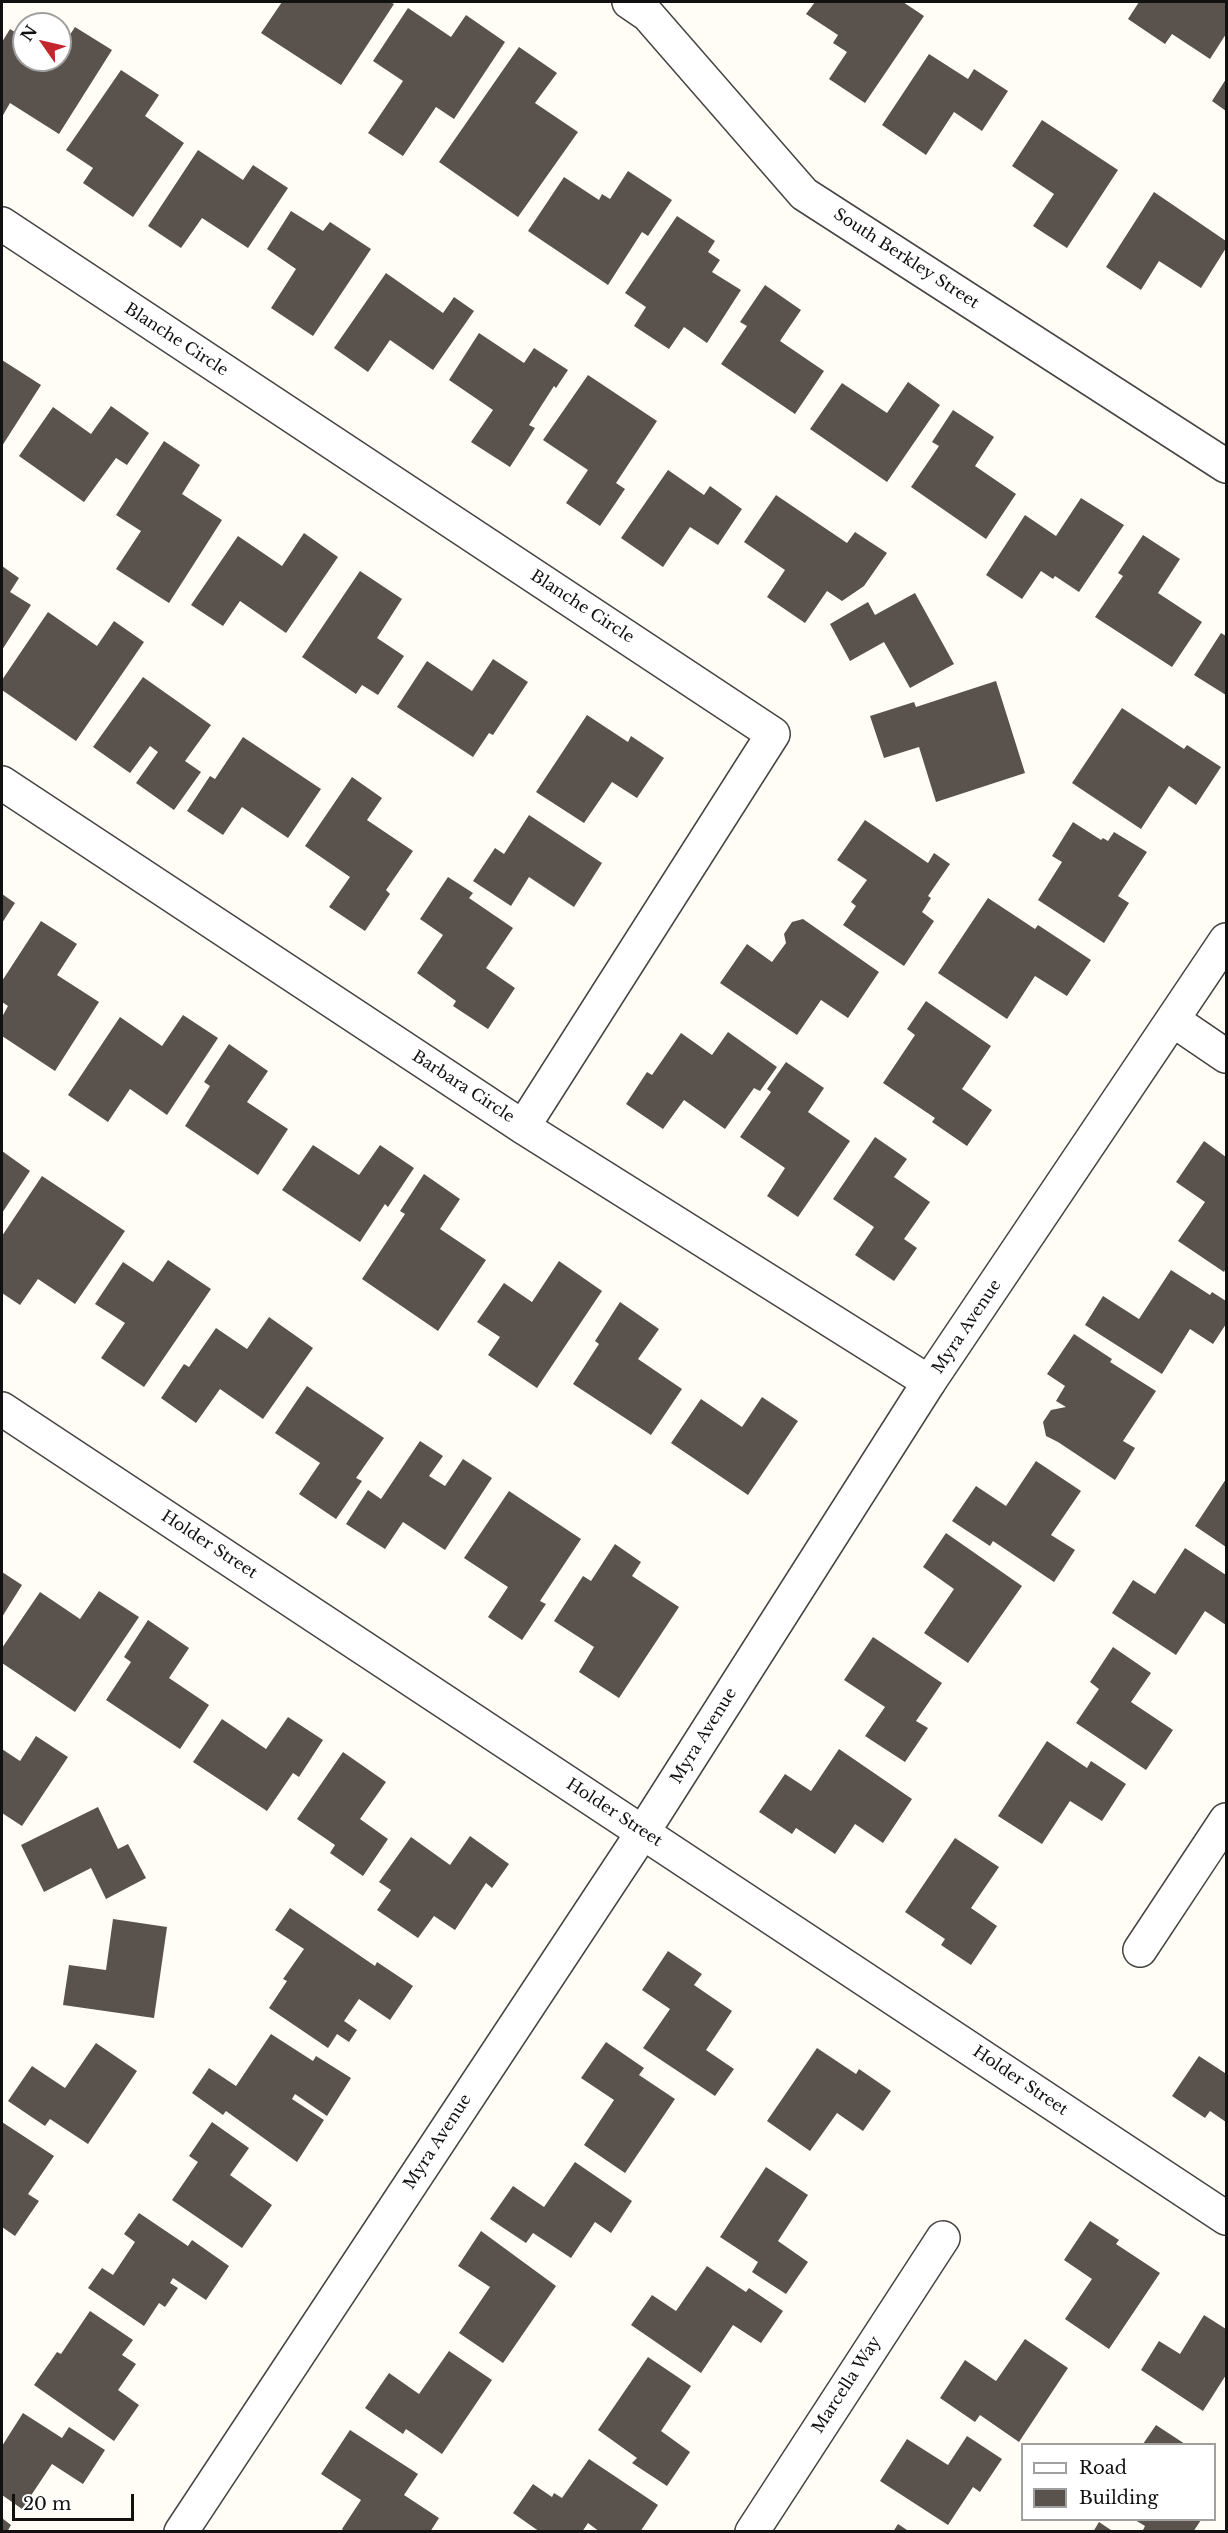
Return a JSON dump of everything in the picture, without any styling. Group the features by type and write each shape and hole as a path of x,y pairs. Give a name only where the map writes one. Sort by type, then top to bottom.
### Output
{"street":[{"name":"South Berkley Street","path":"629,2 648,15 804,194 1227,466"},
{"name":"Blanche Circle","path":"2,224 773,734 523,1126"},
{"name":"Barbara Circle","path":"2,783 523,1126 929,1382"},
{"name":"Myra Avenue","path":"181,2532 643,1832 929,1382 1227,940"},
{"path":"1173,1020 1227,1056"},
{"name":"Holder Street","path":"2,1409 1227,2218"},
{"path":"1140,1950 1227,1820"},
{"name":"Marcella Way","path":"752,2532 943,2238"}],"building":[{"path":"282,2 390,2 394,4 341,85 261,33"},
{"path":"815,2 903,2 924,16 865,103 829,79 847,52 833,43 838,35 806,14"},
{"path":"1139,2 1226,2 1226,34 1210,59 1172,34 1165,44 1128,19"},
{"path":"408,8 451,37 466,15 505,42 454,119 436,107 403,156 368,133 403,81 373,61"},
{"path":"75,27 112,50 59,134 10,103 2,117 2,42 10,29 12,30 12,72 72,72 72,32"},
{"path":"519,47 557,73 535,103 578,132 518,217 439,162"},
{"path":"929,54 968,79 974,69 1008,91 982,131 954,112 926,155 882,125"},
{"path":"121,70 159,95 145,116 184,143 133,217 83,183 93,168 66,150"},
{"path":"1226,79 1226,111 1212,101"},
{"path":"1042,120 1118,170 1067,248 1033,226 1054,194 1012,166"},
{"path":"198,150 243,180 253,165 288,188 248,248 202,218 181,248 148,226"},
{"path":"628,171 672,200 648,236 642,232 608,285 528,231 564,177 599,200 602,194 610,199"},
{"path":"1154,192 1226,241 1226,248 1201,288 1159,261 1141,290 1106,267"},
{"path":"291,211 323,231 330,222 371,249 313,336 271,308 296,269 267,249"},
{"path":"677,216 715,241 708,252 720,260 712,272 741,290 707,343 684,327 669,349 634,326 646,307 625,293"},
{"path":"386,273 443,313 454,297 474,311 433,370 390,340 368,372 334,348"},
{"path":"765,285 801,310 780,341 824,371 795,414 721,364 747,326 740,322"},
{"path":"479,333 524,363 534,348 568,370 556,388 554,386 529,425 535,428 510,467 471,442 493,410 449,380"},
{"path":"2,360 41,385 2,446"},
{"path":"588,375 657,421 616,483 625,489 600,526 566,503 588,470 543,440"},
{"path":"908,382 940,405 887,482 810,429 842,383 887,413"},
{"path":"111,406 149,433 127,465 116,458 84,502 19,456 53,407 91,434"},
{"path":"953,410 994,437 975,466 1016,494 986,539 911,487 939,446 932,442"},
{"path":"164,441 200,465 182,494 222,520 169,603 116,569 141,531 116,515"},
{"path":"668,470 704,495 710,486 742,509 718,545 690,527 663,567 621,538"},
{"path":"776,495 847,543 855,532 887,553 864,586 842,601 827,591 805,623 767,597 785,570 744,542"},
{"path":"1081,498 1124,525 1079,592 1055,576 1053,579 1041,571 1022,599 986,575 1025,515 1056,536"},
{"path":"304,533 338,557 286,633 240,601 223,626 191,605 238,536 282,566"},
{"path":"1143,535 1180,559 1158,593 1202,622 1172,667 1095,617 1123,576 1118,573"},
{"path":"2,566 19,578 10,592 31,605 2,650"},
{"path":"360,571 402,599 377,638 404,656 378,695 362,685 356,694 302,657"},
{"path":"915,593 954,664 910,688 884,642 850,661 830,624 868,602 875,615"},
{"path":"48,612 97,646 114,621 144,642 76,741 2,690 2,680"},
{"path":"1221,633 1226,636 1226,695 1194,675"},
{"path":"493,659 528,682 493,735 489,733 473,757 397,707 427,661 472,691"},
{"path":"143,677 211,725 185,761 201,772 174,810 136,783 158,752 150,746 130,773 93,747"},
{"path":"996,681 1025,773 936,802 919,747 884,758 870,716 914,702 916,707"},
{"path":"1122,708 1184,749 1187,745 1221,767 1196,805 1169,786 1141,829 1072,783"},
{"path":"587,715 628,742 631,736 664,758 637,798 612,782 584,823 536,792"},
{"path":"243,737 321,789 288,838 242,807 223,835 187,811 210,776 215,779"},
{"path":"352,777 382,798 367,820 413,851 386,890 390,894 365,931 329,907 350,877 305,846"},
{"path":"529,815 602,863 574,907 529,877 511,906 473,881 495,848 504,854"},
{"path":"865,820 928,863 934,853 950,864 928,896 931,898 922,912 934,921 904,966 843,925 856,906 851,902 867,880 837,860"},
{"path":"1073,822 1101,840 1103,838 1108,841 1114,832 1147,852 1118,896 1129,903 1104,943 1038,900 1062,862 1052,856"},
{"path":"448,877 473,893 469,898 513,928 486,968 515,988 488,1029 453,1006 456,1001 417,973 443,935 420,919"},
{"path":"2,894 15,903 2,923"},
{"path":"988,898 1035,929 1038,925 1091,960 1067,996 1035,976 1007,1019 938,973"},
{"path":"803,919 879,972 848,1018 821,1000 797,1035 720,983 747,944 772,962 786,943 784,934 792,922"},
{"path":"41,921 77,944 57,975 99,1002 55,1071 2,1036 2,1017 8,1006 2,1002 2,981"},
{"path":"926,1001 991,1046 962,1089 992,1110 967,1146 932,1122 935,1118 883,1083 915,1035 907,1029"},
{"path":"183,1015 218,1038 167,1115 130,1089 108,1122 68,1095 120,1017 162,1046"},
{"path":"728,1032 777,1067 760,1091 754,1088 725,1129 684,1100 663,1129 626,1104 647,1072 652,1075 681,1033 712,1055"},
{"path":"229,1044 268,1071 247,1102 288,1129 258,1175 185,1126 210,1086 204,1082"},
{"path":"786,1062 824,1088 808,1112 850,1141 798,1217 767,1196 785,1168 740,1137 771,1092 767,1089"},
{"path":"875,1137 907,1159 894,1177 930,1202 904,1239 917,1248 894,1281 855,1255 874,1227 833,1199"},
{"path":"1204,1141 1226,1157 1226,1268 1224,1272 1178,1241 1205,1202 1176,1182"},
{"path":"313,1145 359,1175 380,1145 414,1168 388,1207 385,1204 360,1242 282,1190"},
{"path":"2,1151 30,1171 2,1213"},
{"path":"424,1174 460,1199 440,1229 486,1260 438,1331 362,1279 405,1214 400,1211"},
{"path":"42,1176 125,1231 75,1304 38,1279 20,1305 2,1293 2,1236"},
{"path":"168,1260 211,1289 144,1387 101,1358 125,1323 95,1304 123,1262 153,1282"},
{"path":"559,1261 602,1291 537,1388 488,1355 500,1337 477,1322 504,1283 532,1302"},
{"path":"1171,1270 1210,1295 1212,1292 1226,1301 1226,1324 1213,1344 1190,1329 1162,1374 1085,1325 1103,1296 1139,1319"},
{"path":"620,1302 659,1329 638,1359 682,1389 651,1435 573,1384 599,1344 595,1341"},
{"path":"269,1317 313,1348 263,1419 220,1389 196,1423 161,1398 184,1364 189,1367 216,1328 247,1349"},
{"path":"1074,1334 1112,1359 1110,1362 1156,1391 1123,1441 1135,1448 1115,1480 1046,1436 1043,1422 1051,1410 1066,1407 1056,1401 1065,1386 1047,1374"},
{"path":"307,1386 384,1438 356,1478 362,1481 336,1519 299,1494 320,1463 275,1433"},
{"path":"762,1397 798,1421 748,1495 671,1443 701,1399 742,1427"},
{"path":"420,1441 443,1456 429,1476 445,1486 463,1459 492,1478 445,1550 403,1522 385,1549 346,1524 368,1490 381,1499"},
{"path":"1036,1461 1081,1491 1051,1535 1075,1550 1054,1582 993,1541 990,1546 952,1521 976,1486 1006,1506"},
{"path":"1226,1479 1226,1547 1195,1526"},
{"path":"509,1491 581,1539 540,1601 546,1604 522,1640 488,1617 508,1587 464,1558"},
{"path":"946,1533 1022,1586 968,1663 924,1633 954,1589 923,1567"},
{"path":"615,1544 641,1562 632,1576 679,1607 619,1698 579,1672 594,1647 554,1621 583,1576 591,1581"},
{"path":"1185,1548 1226,1575 1226,1625 1205,1611 1176,1655 1112,1613 1133,1580 1155,1594"},
{"path":"2,1572 22,1585 2,1617"},
{"path":"99,1591 139,1617 75,1712 2,1663 2,1648 40,1592 80,1619"},
{"path":"148,1620 189,1648 169,1678 209,1705 180,1749 106,1700 131,1662 124,1657"},
{"path":"873,1637 942,1683 916,1721 928,1728 905,1762 865,1736 885,1707 844,1680"},
{"path":"1113,1647 1151,1673 1131,1702 1173,1730 1146,1770 1076,1723 1099,1689 1090,1682"},
{"path":"288,1717 323,1740 299,1777 293,1773 267,1811 193,1762 222,1719 266,1749"},
{"path":"36,1736 68,1757 22,1826 2,1813 2,1749 20,1761"},
{"path":"1047,1741 1087,1768 1091,1761 1126,1784 1102,1821 1070,1801 1042,1844 998,1816"},
{"path":"839,1749 912,1799 883,1843 855,1824 835,1854 796,1828 792,1834 759,1812 785,1774 811,1791"},
{"path":"343,1752 386,1782 360,1819 388,1839 363,1876 330,1853 335,1845 297,1819"},
{"path":"98,1807 118,1849 128,1844 146,1878 106,1899 91,1868 44,1892 21,1845"},
{"path":"470,1836 509,1864 492,1888 486,1883 455,1930 434,1916 418,1938 377,1910 391,1890 379,1882 411,1837 450,1865"},
{"path":"955,1838 999,1867 971,1908 997,1926 971,1965 941,1945 945,1939 905,1912"},
{"path":"290,1908 375,1966 377,1962 413,1986 390,2020 359,1999 344,2021 357,2030 349,2042 337,2034 328,2048 269,2008 287,1981 283,1979 304,1949 275,1930"},
{"path":"113,1919 167,1927 154,2018 63,2005 69,1965 106,1970"},
{"path":"668,1951 702,1974 694,1985 732,2011 706,2050 734,2069 715,2096 643,2048 670,2009 642,1990"},
{"path":"271,2034 313,2061 316,2056 351,2078 327,2116 295,2094 292,2099 324,2120 297,2162 226,2111 223,2115 192,2093 209,2068 236,2086"},
{"path":"606,2042 644,2068 639,2075 675,2099 625,2173 584,2145 614,2100 581,2078"},
{"path":"96,2043 137,2071 88,2144 50,2119 45,2126 8,2101 32,2066 65,2088"},
{"path":"817,2048 856,2074 859,2069 891,2091 863,2131 837,2113 810,2151 767,2121"},
{"path":"1199,2056 1225,2073 1226,2071 1226,2122 1210,2111 1205,2118 1172,2096"},
{"path":"2,2122 54,2156 28,2194 39,2201 15,2236 2,2227"},
{"path":"212,2122 249,2148 230,2175 272,2205 242,2248 172,2200 198,2162 189,2156"},
{"path":"575,2162 632,2201 611,2233 595,2222 571,2258 533,2233 526,2243 490,2219 513,2186 544,2207"},
{"path":"766,2167 808,2195 778,2241 808,2262 786,2294 752,2272 758,2262 720,2237"},
{"path":"139,2213 188,2246 192,2240 229,2266 206,2300 173,2278 170,2283 178,2288 165,2307 159,2303 144,2326 88,2288 102,2268 113,2275 135,2242 124,2234"},
{"path":"1090,2221 1119,2240 1116,2244 1160,2273 1109,2349 1065,2319 1092,2279 1064,2260"},
{"path":"481,2231 556,2286 503,2363 459,2333 490,2287 458,2266"},
{"path":"707,2266 746,2292 749,2288 783,2311 761,2343 733,2325 701,2373 631,2325 652,2295 676,2311"},
{"path":"90,2311 133,2340 122,2355 136,2364 118,2390 139,2405 114,2441 34,2385 57,2352 61,2354"},
{"path":"1204,2315 1226,2329 1226,2375 1203,2411 1141,2370 1159,2341 1180,2354"},
{"path":"1025,2339 1068,2368 1019,2442 980,2415 975,2422 940,2398 965,2360 996,2381"},
{"path":"449,2351 492,2380 442,2454 406,2429 403,2434 365,2408 389,2373 419,2394"},
{"path":"648,2357 691,2386 661,2431 690,2452 667,2486 632,2463 637,2458 598,2430"},
{"path":"23,2413 62,2438 69,2427 105,2450 83,2484 52,2464 22,2509 2,2495 2,2446"},
{"path":"1156,2425 1183,2443 1144,2443"},
{"path":"350,2430 418,2474 404,2495 439,2518 430,2532 345,2532 342,2529 361,2500 321,2474"},
{"path":"967,2436 1002,2459 980,2492 973,2487 948,2525 880,2481 907,2439 948,2465"},
{"path":"589,2459 658,2505 640,2532 600,2532 588,2523 582,2532 540,2532 513,2513 533,2484 552,2497 554,2493 562,2498"},
{"path":"2,2518 11,2525 7,2532 2,2532"},
{"path":"1137,2521 1200,2521 1193,2532 1142,2532 1145,2526"},
{"path":"1099,2522 1114,2532 1093,2532"},
{"path":"898,2524 910,2532 893,2532"}]}
